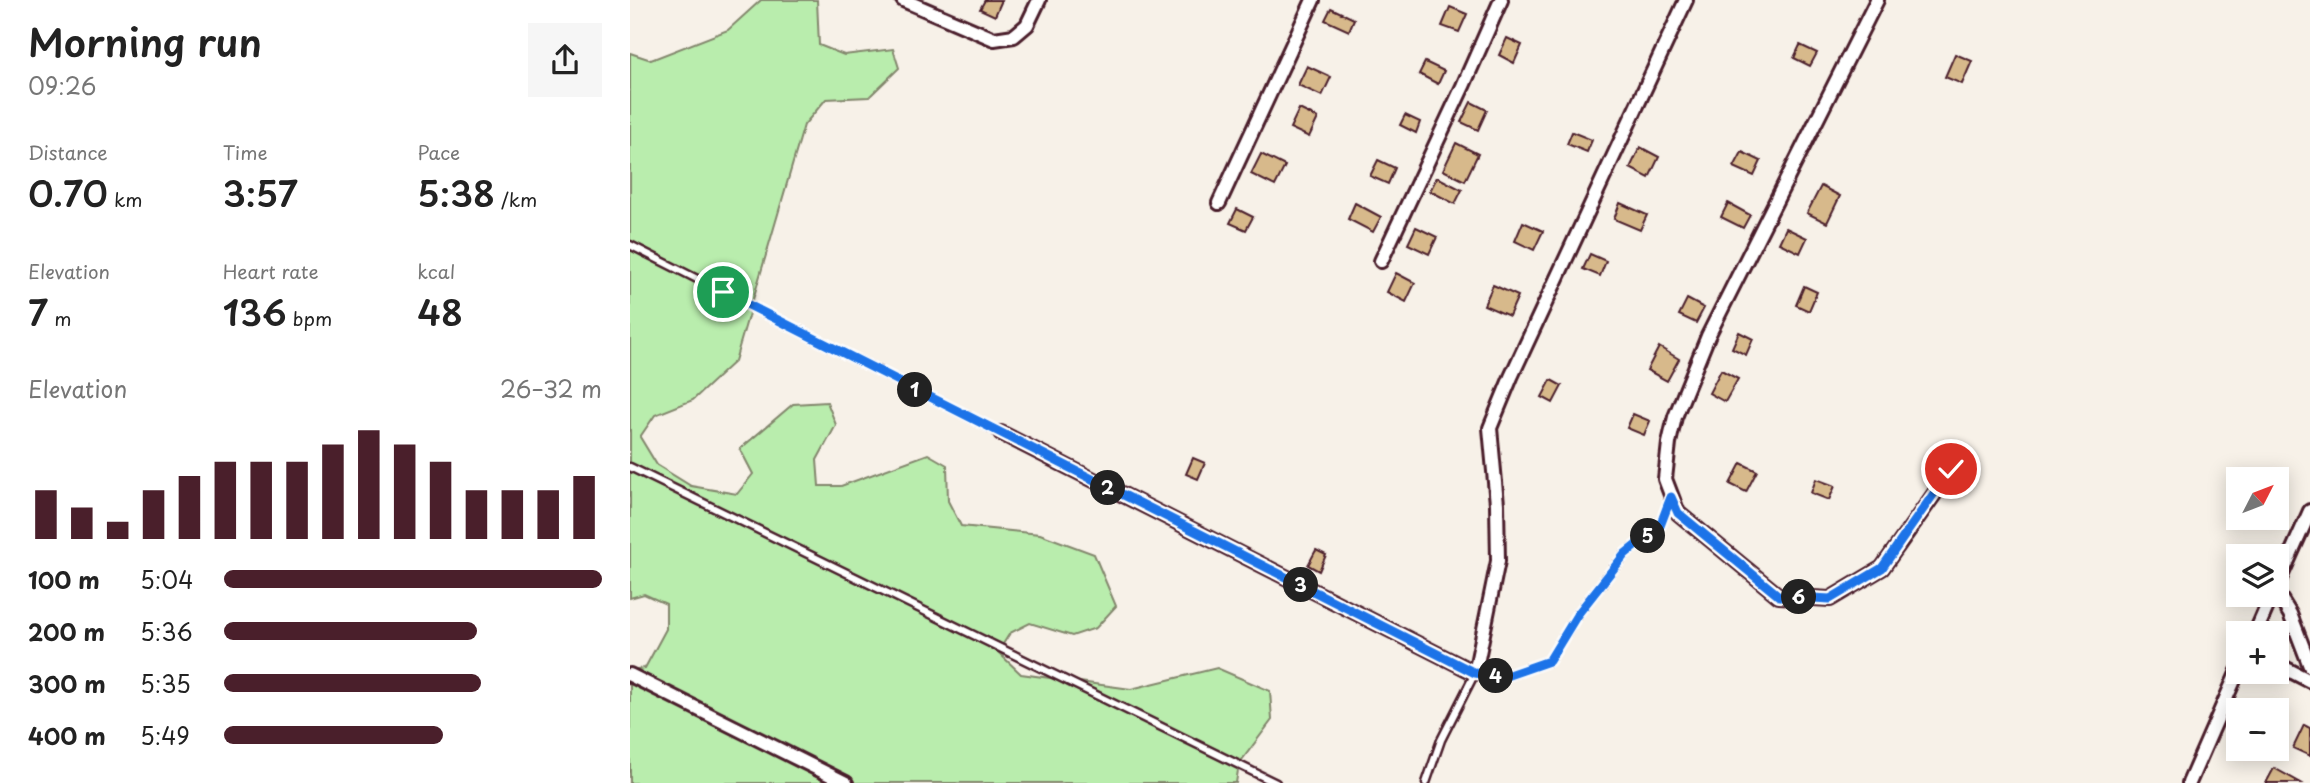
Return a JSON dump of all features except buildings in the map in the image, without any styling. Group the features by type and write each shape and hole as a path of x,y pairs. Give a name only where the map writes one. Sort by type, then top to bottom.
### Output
{"street":[{"path":"904,0 994,38 1014,36 1027,25 1039,0"},
{"path":"1219,203 1313,0"},
{"path":"1381,261 1464,86 1501,0"},
{"path":"1001,433 1475,673 1498,561 1497,504 1490,428 1511,377 1686,0"},
{"path":"1877,0 1708,336 1675,416 1665,479 1678,513 1779,596 1830,599 1882,568 1951,469"},
{"path":"2289,558 2310,511"},
{"path":"2285,607 2290,614 2310,667"},
{"path":"2289,670 2310,681"},
{"path":"630,675 846,783"},
{"path":"2189,783 2232,684"}],"lane":[{"path":"630,246 1001,433"},
{"path":"630,467 1276,783"},
{"path":"1426,783 1441,740 1475,673 1503,677 1549,661 1577,615 1625,554 1660,526 1671,497"}],"green space":[{"path":"761,0 817,0 819,45 844,55 893,49 899,68 869,97 826,99 804,125 735,361 693,400 655,415 640,437 657,465 691,486 737,494 753,474 740,449 793,404 827,402 836,425 817,460 819,486 841,486 928,454 947,465 948,501 961,526 1040,534 1094,554 1116,606 1096,628 1072,636 1030,623 1010,633 998,652 1021,674 1131,689 1217,668 1270,691 1272,720 1239,764 1236,783 630,783 630,670 645,668 666,629 666,604 644,594 630,598 630,53 651,60 728,30"}],"route":[{"path":"723,292 1475,673 1503,677 1549,661 1577,615 1625,554 1660,526 1671,497 1678,513 1779,596 1830,599 1882,568 1951,469"}]}
